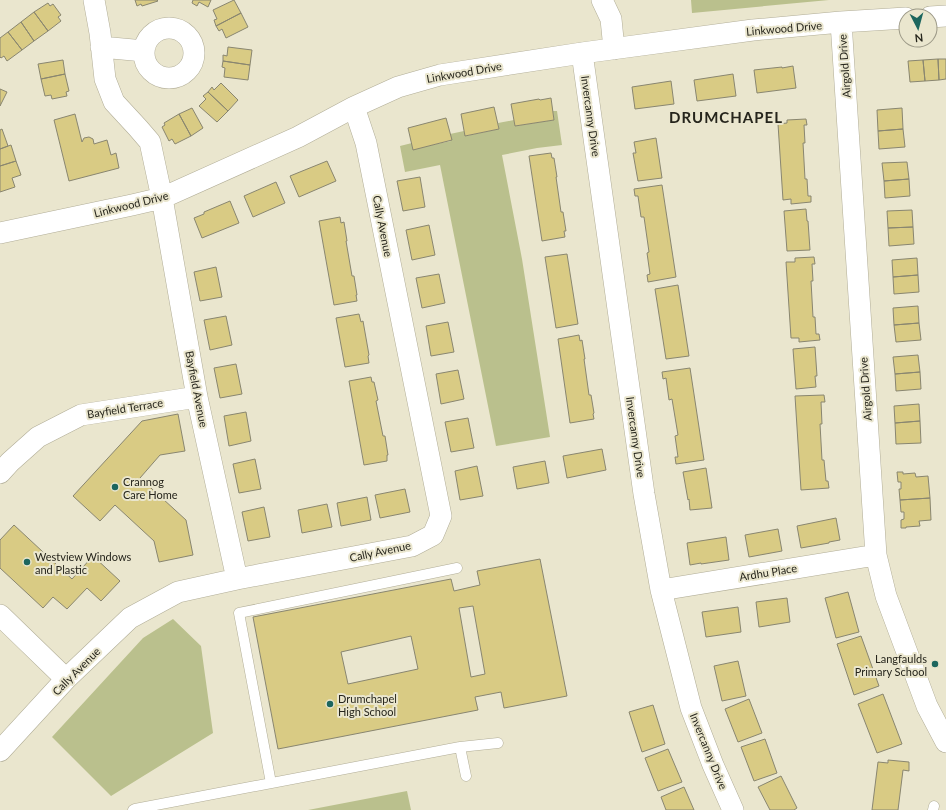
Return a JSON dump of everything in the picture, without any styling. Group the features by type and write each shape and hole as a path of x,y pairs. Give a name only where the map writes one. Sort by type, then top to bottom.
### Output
{"street":[{"name":"Bayfield Avenue","path":"94,0 105,79 114,102 150,142 162,198 197,397 237,579"},
{"path":"602,0 611,18 614,49"},
{"name":"Linkwood Drive","path":"0,233 162,198 298,137 354,107 398,87 440,75 582,53 753,30 898,18"},
{"name":"Airgold Drive","path":"841,22 876,555 886,596 927,706 946,742"},
{"path":"101,47 144,51"},
{"name":"Invercanny Drive","path":"582,53 644,494 661,590 691,708 713,765 734,810"},
{"name":"Cally Avenue","path":"0,751 66,679 130,618 178,592 237,579 412,546 433,534 440,516 366,143 354,107"},
{"name":"Bayfield Terrace","path":"0,473 38,437 81,415 197,397"},
{"name":"Ardhu Place","path":"661,590 876,555"},
{"path":"0,615 66,679"}],"lane":[{"path":"271,783 239,613 456,568"},
{"path":"133,810 142,807 460,747 498,743"},
{"path":"460,747 466,776"}],"green space":[{"path":"691,0 829,0 692,13"},
{"path":"553,111 557,111 562,145 502,155 522,259 550,437 496,446 440,165 405,172 400,146 412,143 413,149 451,141 450,134 464,131 466,136 499,129 498,123 514,120 515,126 554,120"},
{"path":"173,619 201,646 213,733 111,796 52,737 143,638"},
{"path":"407,791 411,810 308,810"}],"building":[{"path":"135,0 157,0 158,1 137,6"},
{"path":"193,0 211,0 208,7 199,2 197,6 192,3"},
{"path":"234,0 241,13 216,26 214,20 217,19 213,10"},
{"path":"48,3 50,6 53,4 61,15 58,17 61,21 48,31 34,12"},
{"path":"34,12 48,31 34,41 21,22"},
{"path":"241,13 248,27 226,38 222,29 219,31 216,26"},
{"path":"21,22 34,41 22,50 8,32"},
{"path":"8,32 22,50 7,61 4,56 1,58 0,57 0,38"},
{"path":"228,47 252,50 250,65 223,61 223,55 227,56"},
{"path":"938,59 946,59 946,79 939,80"},
{"path":"938,59 939,80 925,81 923,60"},
{"path":"63,60 65,74 41,79 38,64"},
{"path":"923,60 925,81 910,82 908,61"},
{"path":"223,61 250,65 248,80 224,77 225,68 222,67"},
{"path":"793,66 796,88 757,93 754,70"},
{"path":"65,74 69,91 66,92 67,96 52,99 51,95 45,96 41,79"},
{"path":"733,74 736,96 697,101 694,80"},
{"path":"671,81 674,104 635,109 632,87"},
{"path":"221,83 238,100 228,111 208,92 212,87 214,90"},
{"path":"0,89 7,92 0,106"},
{"path":"208,92 228,111 217,122 199,106 206,99 203,96"},
{"path":"551,98 554,120 515,126 511,104"},
{"path":"494,107 499,129 465,136 461,114"},
{"path":"192,108 203,128 191,136 179,114"},
{"path":"902,108 903,129 878,131 877,110"},
{"path":"75,114 82,142 84,138 89,137 93,139 94,144 107,140 111,155 116,153 119,168 69,181 54,120"},
{"path":"179,114 191,136 175,144 172,139 169,141 162,127 165,125 164,123"},
{"path":"446,118 452,140 413,150 408,128"},
{"path":"806,119 807,125 804,125 805,143 803,143 805,179 807,179 808,196 811,196 811,202 791,204 791,199 783,200 778,124 787,123 787,120"},
{"path":"2,129 8,146 0,149 0,130"},
{"path":"903,129 905,147 879,149 878,131"},
{"path":"656,138 662,178 638,181 633,153 636,153 634,142"},
{"path":"11,145 16,161 0,166 0,149"},
{"path":"551,153 552,158 554,158 561,212 563,212 566,231 564,231 565,237 542,241 529,156"},
{"path":"16,161 21,175 12,178 15,187 0,192 0,166"},
{"path":"327,161 336,181 299,197 290,176"},
{"path":"907,162 909,179 884,181 882,163"},
{"path":"420,177 425,207 403,211 397,181"},
{"path":"909,179 910,196 885,198 884,181"},
{"path":"276,182 285,203 253,217 244,196"},
{"path":"662,185 676,277 648,282 647,275 650,274 647,253 649,252 644,217 641,217 638,196 635,196 634,189"},
{"path":"230,201 239,223 202,238 194,218"},
{"path":"806,209 810,250 787,251 784,211"},
{"path":"912,210 913,227 888,228 887,211"},
{"path":"340,217 341,223 344,222 357,301 334,305 319,221"},
{"path":"429,225 435,255 412,260 406,230"},
{"path":"913,227 914,244 889,246 888,228"},
{"path":"567,254 578,324 556,328 545,257"},
{"path":"814,257 815,264 812,264 813,281 811,281 813,317 815,317 816,334 819,334 820,340 799,342 799,338 791,338 786,262 795,262 795,258"},
{"path":"917,258 918,275 893,277 892,260"},
{"path":"216,267 222,297 200,301 194,272"},
{"path":"439,274 445,303 422,308 416,278"},
{"path":"918,275 919,292 894,294 893,277"},
{"path":"678,285 689,356 666,359 655,289"},
{"path":"918,306 919,323 894,325 893,308"},
{"path":"359,314 361,322 363,321 369,363 345,367 336,318"},
{"path":"226,316 232,345 210,350 204,320"},
{"path":"448,322 454,352 431,356 426,326"},
{"path":"919,323 921,340 896,342 894,325"},
{"path":"579,335 580,341 582,340 589,395 591,395 594,419 570,423 558,339"},
{"path":"815,347 817,376 815,376 816,387 796,389 793,349"},
{"path":"918,355 920,372 895,374 893,357"},
{"path":"236,364 242,394 220,398 214,368"},
{"path":"690,368 704,460 676,464 675,457 678,457 675,436 678,435 672,399 669,400 666,378 663,379 662,372"},
{"path":"458,370 464,399 441,404 436,374"},
{"path":"920,372 921,389 896,391 895,374"},
{"path":"371,377 372,382 374,382 378,400 376,401 388,455 387,461 364,465 349,381"},
{"path":"824,395 825,402 821,402 822,424 820,424 822,460 824,460 826,481 828,481 829,488 801,490 795,396"},
{"path":"919,404 920,421 895,423 894,406"},
{"path":"246,412 251,441 229,446 224,416"},
{"name":"Crannog Care Home","path":"178,414 185,451 160,455 140,478 186,520 193,555 159,562 154,541 115,505 100,521 73,496 142,421"},
{"path":"468,418 474,448 451,452 445,422"},
{"path":"920,421 921,443 896,444 895,423"},
{"path":"602,449 606,470 567,478 563,456"},
{"path":"255,459 261,489 239,493 233,464"},
{"path":"545,461 549,483 517,489 513,467"},
{"path":"477,466 483,496 460,500 455,471"},
{"path":"706,468 712,508 690,510 683,472"},
{"path":"897,472 903,472 903,474 915,473 916,477 928,476 930,498 900,500 899,489 901,489 901,482 898,482"},
{"path":"405,489 410,512 380,518 375,495"},
{"path":"367,497 371,520 341,526 337,503"},
{"path":"930,498 931,520 919,521 920,526 901,528 901,520 904,519 904,512 901,512 900,500"},
{"path":"327,504 332,527 302,533 298,510"},
{"path":"264,507 270,537 248,541 242,512"},
{"path":"836,518 840,540 801,548 797,526"},
{"name":"Westview Windows and Plastic","path":"14,525 72,579 93,556 120,581 101,601 87,588 67,609 53,597 43,608 0,568 0,540"},
{"path":"778,529 782,551 749,557 745,535"},
{"path":"726,537 729,560 690,565 687,543"},
{"path":"540,559 567,696 504,708 501,692 475,697 478,710 278,749 253,617 451,579 454,591 480,585 477,571","holes":["473,606 485,674 471,677 459,608","411,636 418,669 348,684 341,652"]},
{"path":"848,592 859,632 836,638 825,598"},
{"path":"787,598 790,622 759,627 756,602"},
{"path":"738,607 741,632 706,637 702,612"},
{"path":"861,636 879,686 854,695 837,644"},
{"path":"738,661 746,696 722,701 714,666"},
{"path":"883,694 902,744 877,753 858,704"},
{"path":"749,699 762,733 738,742 725,709"},
{"path":"653,705 665,744 642,752 629,712"},
{"path":"765,739 777,773 754,781 741,747"},
{"path":"668,749 682,782 658,791 645,758"},
{"path":"888,760 909,762 909,771 903,770 898,810 872,810 878,762 888,763"},
{"path":"781,776 797,808 794,810 770,810 758,787"},
{"path":"684,787 694,810 666,810 661,797"}],"place":[{"name":"Crannog Care Home","path":"115,487"},
{"name":"Westview Windows and Plastic","path":"27,562"},
{"name":"Langfaulds Primary School","path":"935,664"},
{"name":"Drumchapel High School","path":"330,704"}],"district":[{"name":"DRUMCHAPEL","path":"726,117"}]}
